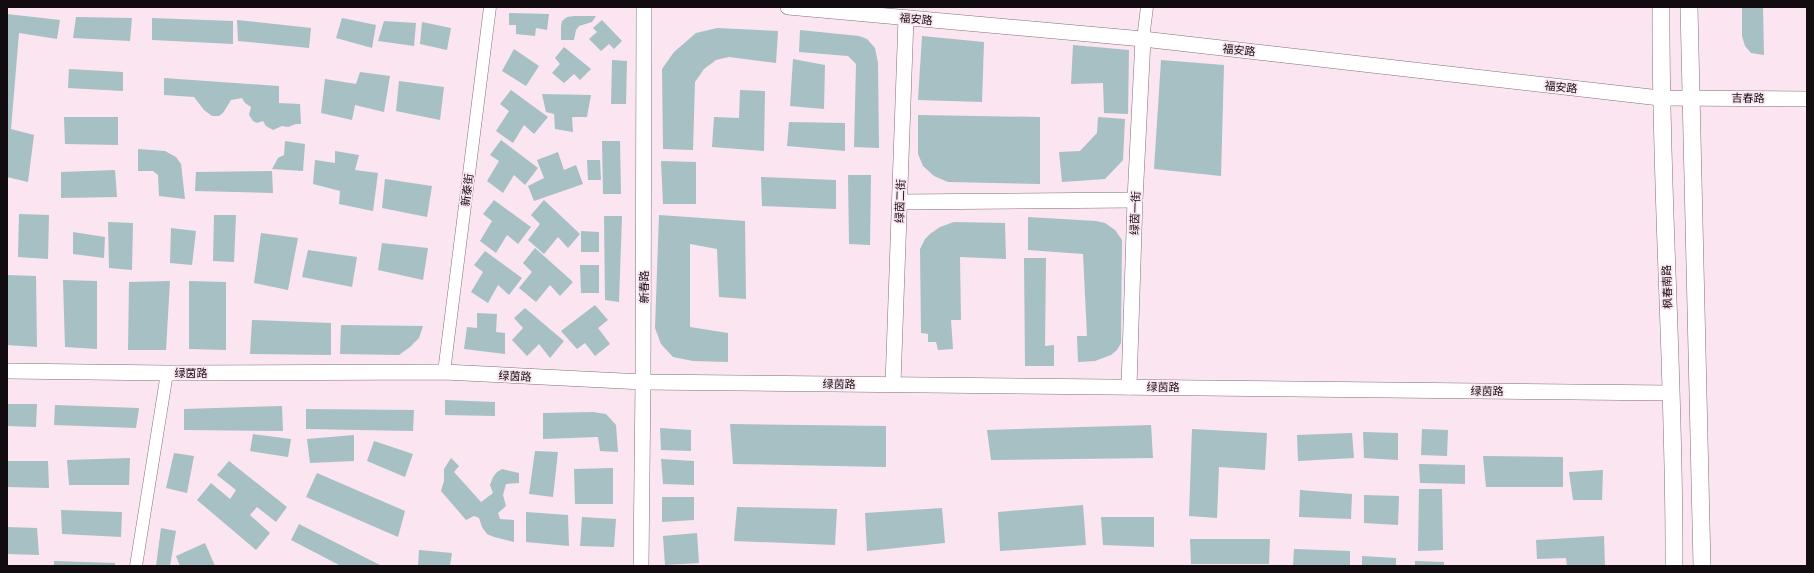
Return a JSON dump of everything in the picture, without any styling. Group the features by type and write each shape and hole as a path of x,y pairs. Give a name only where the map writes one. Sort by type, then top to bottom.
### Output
{"main road":[{"name":"枫春南路","path":"1661,7 1660,98 1674,493 1674,566"},
{"path":"1689,7 1702,566"}],"street":[{"name":"新泰街","path":"444,372 490,7"},
{"name":"新春路","path":"641,566 644,7"},
{"name":"福安路","path":"788,7 1144,39 1660,98 1690,97"},
{"path":"1144,39 1147,7"},
{"name":"绿茵二街","path":"893,384 906,18"},
{"name":"绿茵一街","path":"1129,387 1135,200 1144,39"},
{"name":"吉春路","path":"1690,97 1807,99"},
{"path":"900,202 1135,200"},
{"name":"绿茵路","path":"7,371 167,374 444,372 643,382 1670,393"},
{"path":"136,566 167,374"}],"building":[{"path":"1742,7 1763,7 1764,55 1751,53 1745,46 1742,36"},
{"path":"509,13 549,14 547,30 536,28 535,36 516,34 516,25 509,25"},
{"path":"7,14 60,20 57,39 19,33 11,129 34,135 28,182 7,177"},
{"path":"596,16 592,22 579,26 576,30 574,40 561,40 562,21 567,17"},
{"path":"76,17 132,18 130,41 73,38"},
{"path":"152,18 233,21 233,44 152,40"},
{"path":"342,18 376,25 372,48 336,38"},
{"path":"237,20 311,28 309,48 238,41"},
{"path":"602,20 622,41 614,49 609,44 601,51 589,39 597,32 593,28"},
{"path":"384,21 416,23 414,46 378,41"},
{"path":"422,22 451,28 447,50 420,44"},
{"path":"717,28 778,31 776,63 729,57 716,60 704,69 695,82 693,150 663,149 662,69 674,52 696,33"},
{"path":"800,30 859,36 867,39 875,48 878,63 879,148 854,147 856,64 848,56 799,52"},
{"path":"922,36 984,42 982,102 918,100"},
{"path":"1073,45 1129,50 1128,114 1104,113 1103,83 1071,84"},
{"path":"564,47 591,69 580,80 574,74 564,83 552,73 560,64 555,58"},
{"path":"514,49 539,66 526,86 502,71"},
{"path":"793,59 825,65 824,109 790,106"},
{"path":"612,60 627,61 626,104 611,104"},
{"path":"1161,60 1224,65 1221,176 1154,169"},
{"path":"69,69 123,72 123,91 68,88"},
{"path":"360,72 390,76 384,112 355,105 352,120 321,113 325,79 356,84"},
{"path":"164,78 279,86 279,103 300,104 301,124 288,127 282,126 273,130 266,126 263,121 257,123 253,121 249,115 251,107 245,103 242,98 231,100 223,113 219,116 212,116 204,110 194,97 164,95"},
{"path":"399,81 444,87 440,120 396,111"},
{"path":"511,90 548,117 534,134 524,125 513,143 496,131 509,111 500,104"},
{"path":"740,90 765,91 764,151 712,147 714,117 739,118"},
{"path":"542,94 591,95 587,117 572,117 573,132 555,129 554,114 546,112"},
{"path":"918,115 1040,117 1040,184 948,182 934,176 923,166 918,154"},
{"path":"64,117 118,117 118,145 65,144"},
{"path":"1098,117 1125,119 1123,160 1105,179 1062,182 1059,152 1080,151 1097,133"},
{"path":"789,122 845,123 845,151 787,146"},
{"path":"501,140 538,168 525,185 514,175 503,193 487,181 499,161 490,155"},
{"path":"285,141 305,144 303,171 272,169 278,158 284,155"},
{"path":"602,141 620,141 621,194 603,194"},
{"path":"138,149 165,151 176,157 181,164 185,199 159,196 158,175 153,171 138,171"},
{"path":"335,151 359,155 355,170 378,173 373,211 339,204 340,191 313,184 315,160 335,163"},
{"path":"558,152 564,170 576,165 583,184 534,201 528,186 544,178 537,160"},
{"path":"587,160 600,160 601,180 588,180"},
{"path":"661,161 696,162 696,204 663,204"},
{"path":"115,170 117,197 61,198 61,172"},
{"path":"272,171 273,193 195,191 196,172"},
{"path":"848,175 871,175 870,245 849,244"},
{"path":"761,177 836,180 836,209 762,206"},
{"path":"385,179 432,186 427,217 382,208"},
{"path":"494,200 531,227 518,244 507,235 496,253 480,241 492,221 483,214"},
{"path":"544,200 580,234 568,248 558,237 544,254 528,240 540,224 531,215"},
{"path":"19,214 49,215 48,259 18,257"},
{"path":"214,215 236,215 234,262 213,261"},
{"path":"659,215 745,221 746,299 719,297 717,249 690,244 690,327 728,333 728,362 693,361 673,357 661,344 655,328"},
{"path":"604,216 622,216 619,302 605,300"},
{"path":"1028,217 1096,221 1105,223 1115,230 1122,240 1121,343 1117,350 1111,355 1095,361 1078,362 1077,336 1087,336 1083,254 1028,250"},
{"path":"108,222 133,223 132,270 109,268"},
{"path":"954,222 1005,223 1006,259 960,257 961,320 951,320 953,349 938,350 936,342 928,342 928,334 921,333 920,249 925,239 930,234 940,227"},
{"path":"171,228 196,231 192,265 170,263"},
{"path":"581,231 599,232 599,252 581,252"},
{"path":"73,232 105,237 104,258 73,254"},
{"path":"261,233 298,238 288,290 254,283"},
{"path":"382,243 428,248 423,280 378,270"},
{"path":"535,248 573,282 560,296 550,285 536,302 519,288 532,272 523,263"},
{"path":"308,250 357,257 352,287 302,277"},
{"path":"485,251 522,278 509,295 498,285 488,303 471,292 483,272 474,265"},
{"path":"1024,258 1046,258 1045,346 1054,345 1054,366 1025,366"},
{"path":"580,265 599,265 599,293 581,293"},
{"path":"7,275 36,276 37,347 7,345"},
{"path":"63,280 97,281 97,349 65,347"},
{"path":"170,281 166,350 128,350 129,282"},
{"path":"189,281 226,282 226,350 189,349"},
{"path":"595,305 608,320 598,328 610,344 595,356 585,343 577,349 561,331"},
{"path":"525,308 564,341 550,358 539,344 527,356 512,340 523,328 514,318"},
{"path":"477,313 497,314 496,332 505,333 505,354 464,349 467,327 477,328"},
{"path":"252,320 331,323 331,355 250,354"},
{"path":"341,325 423,326 419,338 399,355 340,354"},
{"path":"445,400 495,402 495,416 445,415"},
{"path":"7,404 37,404 36,427 7,426"},
{"path":"55,405 139,408 136,428 54,425"},
{"path":"282,406 283,431 184,430 184,409"},
{"path":"306,409 414,410 413,431 306,429"},
{"path":"593,412 606,414 616,425 618,452 600,451 598,437 543,439 543,413"},
{"path":"730,424 886,426 886,467 733,464"},
{"path":"1151,425 1153,458 991,460 987,430"},
{"path":"660,428 691,430 691,451 661,450"},
{"path":"1192,429 1267,433 1265,470 1219,467 1217,518 1189,516"},
{"path":"1422,429 1448,430 1447,456 1421,455"},
{"path":"1363,432 1398,433 1398,460 1364,458"},
{"path":"1352,433 1354,458 1298,461 1297,435"},
{"path":"253,434 291,439 288,457 250,451"},
{"path":"354,435 354,461 310,463 307,439"},
{"path":"374,441 413,454 405,477 367,461"},
{"path":"535,451 558,452 553,497 529,494"},
{"path":"174,453 194,456 187,493 166,488"},
{"path":"1483,456 1563,457 1563,487 1486,487"},
{"path":"130,458 129,485 69,485 67,460"},
{"path":"451,458 459,466 454,472 481,502 493,493 490,485 497,472 502,469 519,473 519,483 506,484 503,495 506,506 498,513 500,519 514,520 514,542 487,534 482,527 479,518 474,516 466,520 441,491 444,481 444,469"},
{"path":"661,459 694,461 694,485 663,484"},
{"path":"7,461 48,461 49,488 7,487"},
{"path":"229,461 287,507 276,522 257,507 250,515 270,533 256,550 197,500 211,483 230,499 236,490 217,475"},
{"path":"1419,464 1465,465 1465,484 1420,483"},
{"path":"613,468 613,504 575,504 574,469"},
{"path":"1603,470 1602,500 1573,500 1569,472"},
{"path":"317,473 405,511 398,537 306,497"},
{"path":"1419,489 1442,489 1443,550 1418,551"},
{"path":"1300,490 1352,494 1351,519 1299,517"},
{"path":"1364,495 1399,496 1398,525 1364,523"},
{"path":"662,497 694,497 694,520 662,522"},
{"path":"1083,505 1086,545 1000,551 998,512"},
{"path":"737,507 837,509 835,545 734,541"},
{"path":"942,508 945,543 867,551 865,513"},
{"path":"61,510 122,512 121,537 62,534"},
{"path":"526,512 568,515 569,546 526,542"},
{"path":"582,517 616,519 614,547 580,546"},
{"path":"1101,517 1154,517 1154,547 1103,545"},
{"path":"299,524 382,566 341,566 291,540"},
{"path":"7,527 37,528 39,555 7,554"},
{"path":"161,528 176,531 170,566 156,566"},
{"path":"697,533 699,563 665,565 663,536"},
{"path":"1604,536 1605,566 1567,566 1566,558 1537,559 1536,540"},
{"path":"1190,539 1270,539 1269,564 1191,564"},
{"path":"205,543 215,566 180,566 176,556"},
{"path":"1294,549 1350,551 1350,566 1293,566"},
{"path":"419,550 452,553 450,566 418,566"},
{"path":"1362,556 1396,558 1396,566 1362,566"},
{"path":"54,561 115,563 115,566 54,566"},
{"path":"1415,561 1444,562 1444,566 1415,566"}]}
